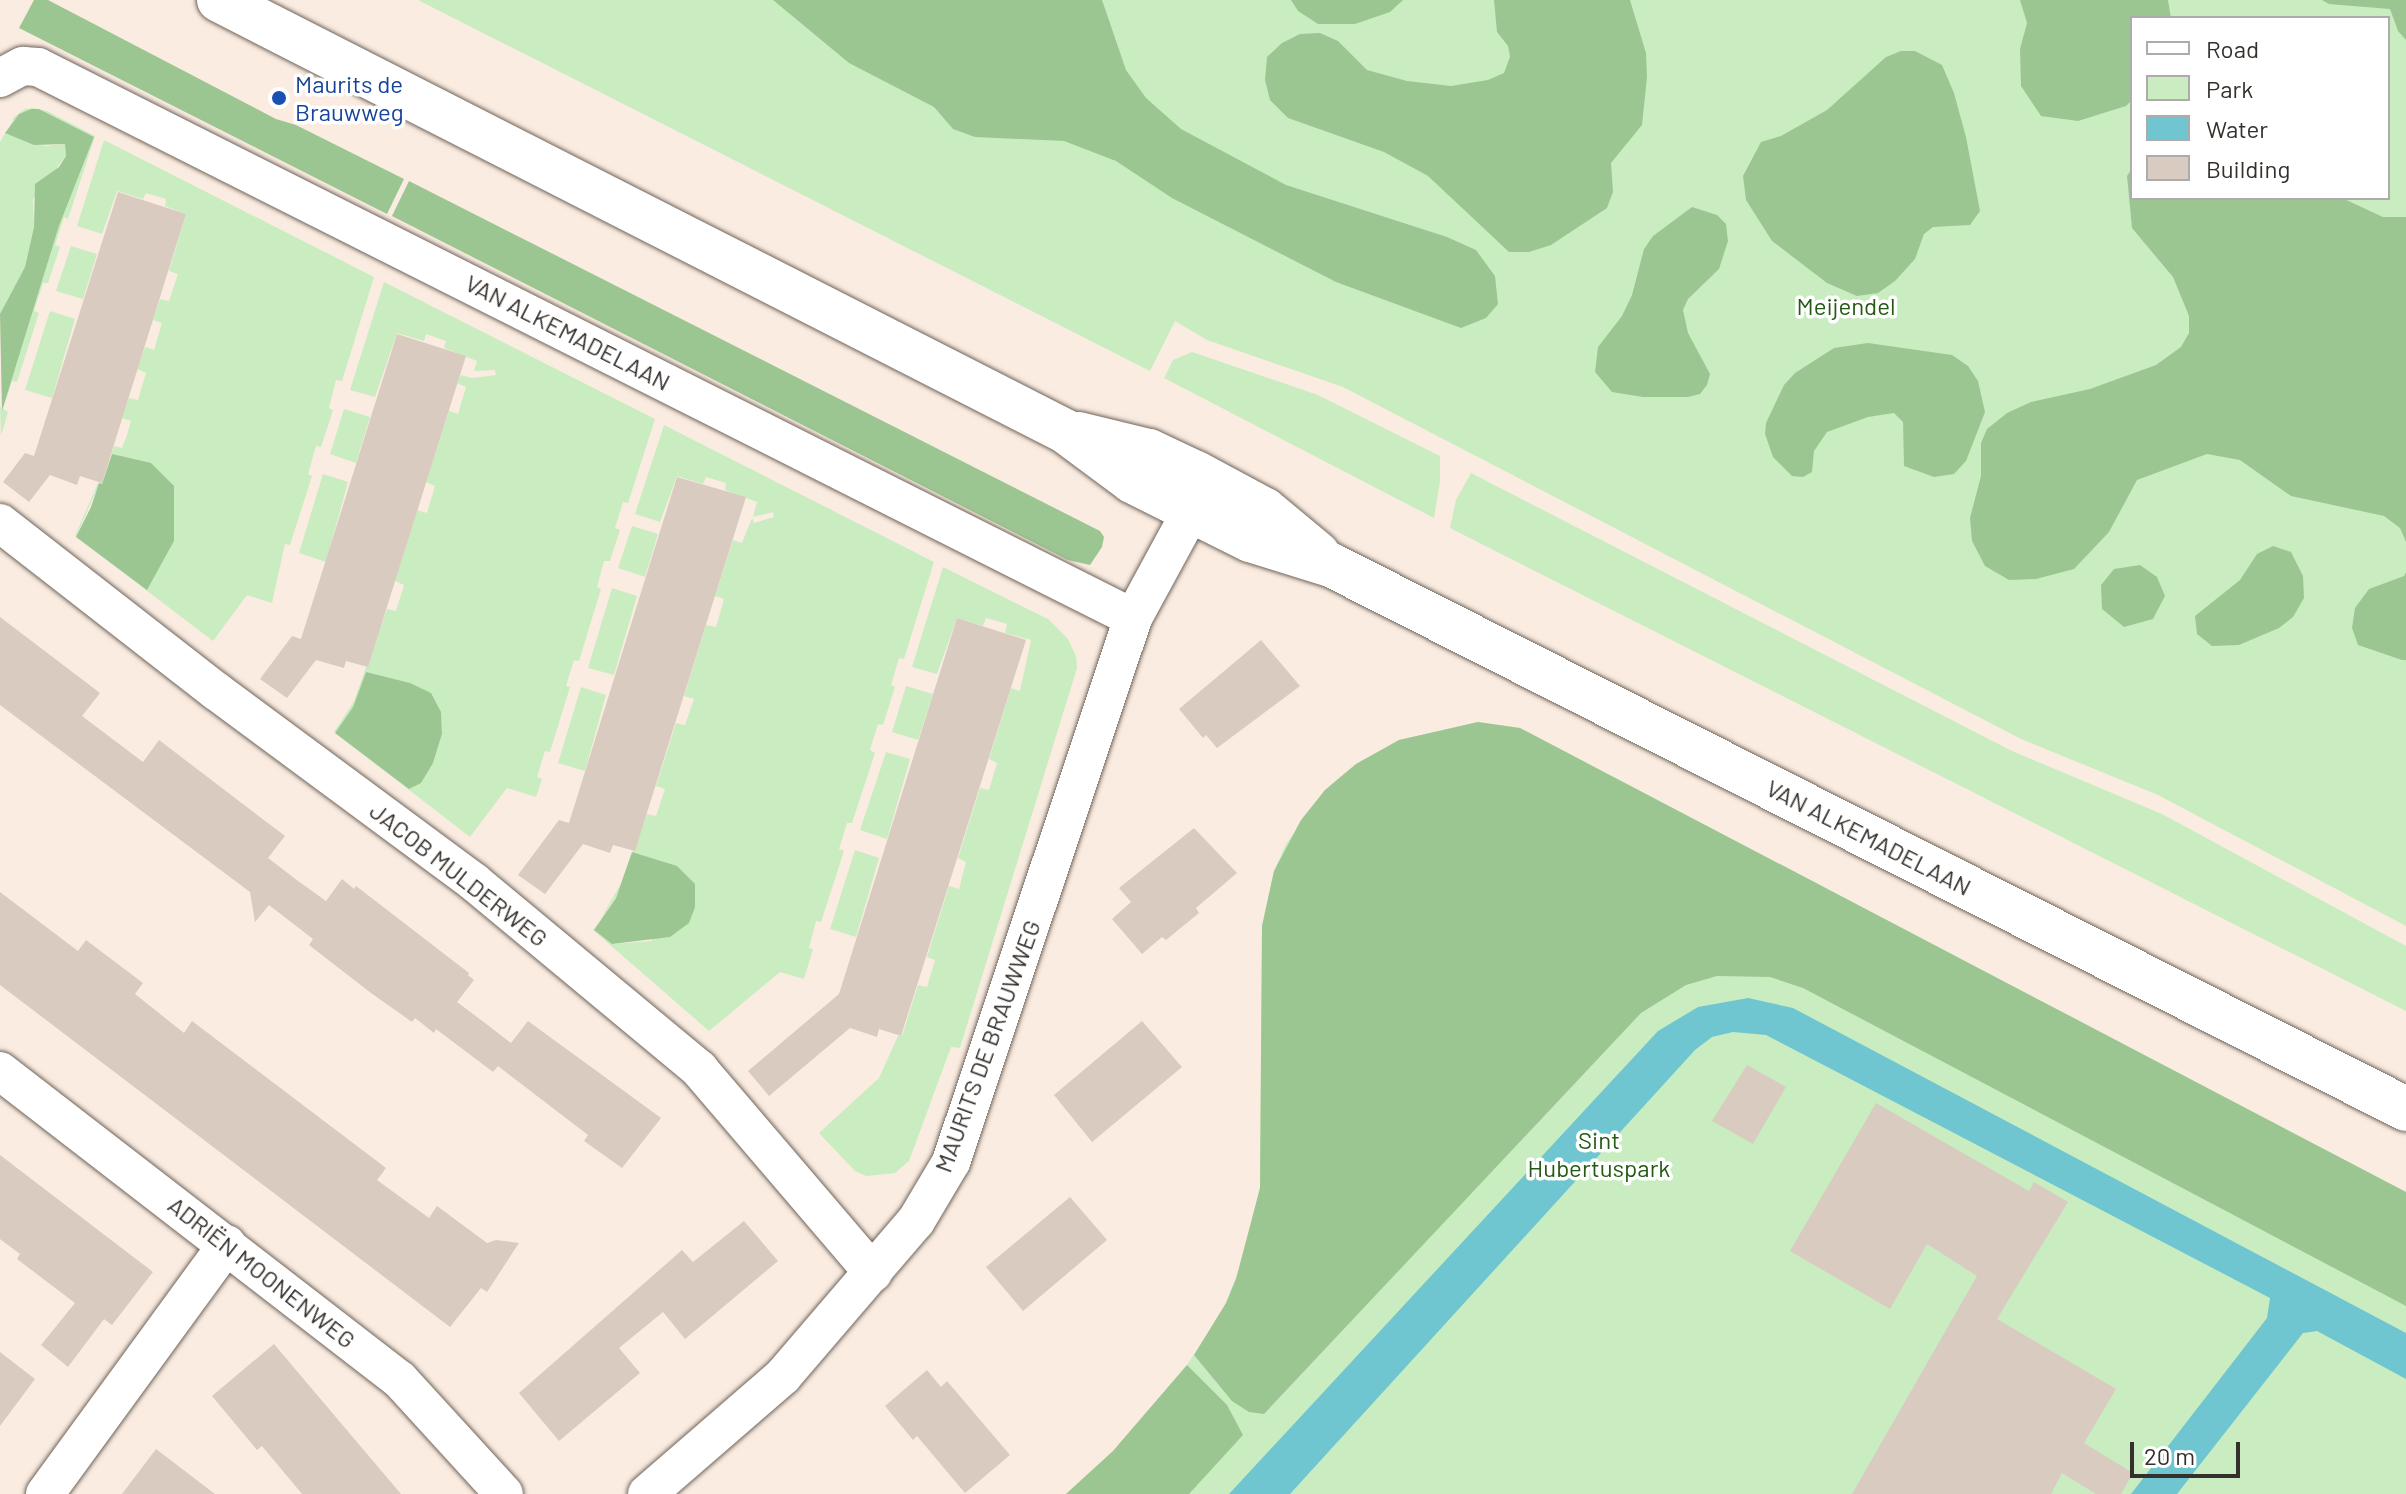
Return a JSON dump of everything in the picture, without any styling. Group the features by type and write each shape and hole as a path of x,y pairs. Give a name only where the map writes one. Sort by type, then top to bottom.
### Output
{"main road":[{"name":"VAN ALKEMADELAAN","path":"219,0 1065,431 1132,481 1191,511 1250,540 1331,565 2406,1109"},
{"name":"VAN ALKEMADELAAN","path":"1065,431 1149,451 1196,473 1265,510 1331,565"}],"street":[{"name":"VAN ALKEMADELAAN","path":"0,78 23,66 38,67 1133,618"},
{"name":"MAURITS DE BRAUWWEG","path":"647,1494 783,1376 916,1221 951,1162 1133,618 1191,511"},
{"name":"JACOB MULDERWEG","path":"0,523 203,682 474,882 699,1069 873,1273"},
{"name":"ADRIËN MOONENWEG","path":"0,1071 400,1380 504,1494"},
{"path":"45,1494 227,1244"}],"green space":[{"path":"34,0 48,0 276,119 296,125 404,179 387,214 19,28"},
{"name":"Meijendel","path":"418,0 2406,0 2406,926 2158,795 2021,739 1343,387 1207,340 1175,321 1150,371"},
{"path":"773,0 1102,0 1126,70 1146,98 1181,129 1286,185 1447,237 1476,250 1495,276 1498,304 1486,318 1461,328 1336,282 1172,198 1116,161 1064,141 975,137 953,129 934,107 849,63"},
{"path":"1291,0 1403,0 1390,12 1355,24 1318,24 1298,11"},
{"path":"1494,0 1630,0 1646,53 1642,125 1611,163 1613,192 1607,208 1551,245 1529,252 1509,252 1428,176 1384,152 1288,118 1270,100 1265,80 1267,57 1282,43 1300,34 1320,33 1338,41 1367,70 1407,81 1451,86 1488,80 1504,73 1510,57 1508,46 1497,32"},
{"path":"2020,0 2168,0 2171,16 2130,16 2130,102 2078,121 2041,116 2021,86 2020,49 2027,23"},
{"path":"2322,0 2406,0 2406,40 2398,31 2390,9 2329,4"},
{"path":"1901,51 1915,51 1942,65 1954,93 1966,137 1980,211 1970,225 1933,227 1924,234 1915,259 1895,281 1878,293 1857,296 1827,283 1772,241 1746,200 1743,176 1761,142 1781,136 1827,110 1886,57"},
{"path":"25,109 39,109 12,121 6,131 14,117"},
{"path":"39,109 94,137 59,226 2,411 0,314 25,267 34,227 35,184 59,167 66,156 65,144 34,145 5,133 19,114"},
{"path":"40,109 95,136 68,219 64,217 55,245 60,247 48,283 43,283 34,311 39,313 17,382 12,381 3,409 8,412 1,436 0,406 2,410 59,226 94,137"},
{"path":"5,133 45,146 65,144 66,156 33,199 34,227 25,267 0,314 0,142"},
{"path":"104,140 374,277 342,381 336,380 329,408 333,410 321,447 316,446 308,474 312,476 290,545 285,544 272,603 247,595 213,641 84,543 147,589 173,541 112,454 110,459 114,446 122,448 127,435 131,421 122,418 129,398 138,400 146,373 137,369 145,347 154,350 162,323 153,320 160,299 169,301 178,274 169,271 186,214 165,206 166,199 146,193 143,199 117,191 102,234 77,226"},
{"path":"2130,171 2130,200 2346,200 2383,217 2406,217 2406,542 2400,528 2384,516 2291,496 2240,460 2207,454 2137,480 2109,532 2074,569 2036,579 2009,580 1985,566 1972,541 1970,518 1981,476 1981,443 1987,429 2007,413 2031,402 2090,389 2156,365 2181,347 2189,333 2189,316 2173,277 2132,228 2127,176"},
{"path":"409,181 1100,531 1104,537 1102,547 1090,565 1068,560 392,216"},
{"path":"1692,207 1717,215 1726,224 1728,241 1719,269 1688,299 1683,310 1688,333 1710,374 1707,385 1700,394 1688,397 1643,397 1612,392 1595,372 1598,347 1622,316 1632,295 1644,249 1653,236"},
{"path":"71,246 97,254 83,299 56,291"},
{"path":"384,282 655,419 628,503 623,502 615,528 620,530 610,561 604,561 597,587 601,589 579,661 574,660 566,686 570,687 550,752 545,751 537,777 542,779 536,797 507,788 470,837 335,733 334,732 354,701 387,609 396,611 404,585 395,581 417,510 427,513 435,486 426,482 449,411 458,414 466,387 457,383 461,375 472,378 496,375 495,370 474,371 477,361 444,348 446,341 426,334 424,341 397,333 375,397 350,390","holes":["366,672 441,712 442,734 433,763 335,733 353,707"]},
{"path":"50,311 75,319 52,398 25,390"},
{"path":"1868,343 1952,355 1968,366 1978,381 1985,412 1966,461 1954,474 1934,477 1904,466 1903,422 1894,413 1868,417 1827,432 1814,451 1812,472 1803,477 1792,476 1773,457 1765,434 1766,423 1784,385 1795,373 1834,348"},
{"path":"1192,352 1318,395 1440,456 1440,481 1434,518 1164,378 1173,360"},
{"path":"344,409 370,417 356,463 330,454"},
{"path":"664,425 934,562 904,659 899,658 891,685 895,687 883,725 878,724 870,750 875,753 852,823 847,823 839,849 844,851 821,922 816,921 809,948 813,949 804,979 780,972 709,1031 593,930 599,921 594,930 612,944 652,941 623,880 621,883 647,814 656,816 665,789 656,786 676,723 685,725 694,699 684,696 706,625 716,627 724,599 715,596 733,540 742,543 752,518 754,523 774,517 773,512 753,517 757,502 725,490 726,483 706,477 703,484 677,476 660,522 635,514"},
{"path":"112,454 151,463 174,486 174,541 147,590 76,537 99,483 102,484"},
{"path":"1471,473 2012,751 2162,814 2406,946 2406,1011 1450,528 1456,500"},
{"path":"323,474 348,482 326,562 299,553"},
{"path":"99,483 76,537 75,536"},
{"path":"632,526 658,534 645,577 618,568"},
{"path":"2273,546 2291,552 2303,576 2304,598 2293,617 2279,628 2239,645 2212,646 2197,634 2195,616 2240,580 2257,554"},
{"path":"2140,565 2157,577 2165,596 2153,619 2124,627 2102,609 2101,585 2114,569"},
{"path":"943,567 1048,619 1068,639 1076,656 1077,668 960,1048 951,1047 909,1161 895,1173 866,1176 855,1171 819,1133 879,1078 898,1036 902,1036 918,985 927,987 935,960 927,957 949,886 959,889 966,862 958,858 980,788 989,790 997,763 989,759 1011,688 1020,691 1031,640 1005,633 1007,624 986,618 983,626 957,618 937,674 912,667"},
{"path":"2406,572 2406,660 2402,660 2358,645 2352,628 2355,608 2369,589 2404,576"},
{"path":"612,588 637,596 614,675 588,668"},
{"path":"366,672 410,683 431,693 441,712 442,734 433,763 421,783 409,789 335,733 353,707"},
{"path":"906,686 933,694 918,740 892,732"},
{"path":"581,687 606,695 585,771 558,763"},
{"name":"Sint Hubertuspark","path":"1478,722 1520,728 2406,1192 2406,1494 1066,1494 1113,1451 1187,1365 1223,1310 1243,1260 1260,1188 1262,926 1274,871 1286,844 1325,790 1356,764 1399,740"},
{"path":"1478,722 1520,728 2406,1192 2406,1306 1803,988 1770,977 1717,976 1686,985 1641,1013 1264,1414 1249,1412 1232,1401 1194,1355 1226,1303 1236,1279 1260,1188 1262,926 1274,871 1301,820 1325,790 1356,764 1399,740"},
{"path":"886,752 910,759 887,839 860,830"},
{"path":"855,850 879,858 856,937 830,929"},
{"path":"632,852 677,866 695,884 695,907 689,923 670,937 612,944 594,930 616,898"},
{"path":"1187,1365 1227,1405 1243,1435 1189,1494 1066,1494 1113,1451"}],"water":[{"path":"1748,998 1793,1008 2406,1333 2406,1379 2317,1331 2303,1333 2177,1494 2131,1494 2267,1318 2270,1298 1766,1035 1733,1032 1712,1037 1695,1050 1290,1494 1229,1494 1658,1031 1698,1007"}],"building":[{"path":"118,192 186,214 102,483 80,476 77,485 50,475 29,502 3,482 25,453 34,456"},
{"path":"397,334 466,356 368,667 346,661 344,668 316,660 287,698 260,679 292,636 301,639"},
{"path":"677,477 746,497 635,851 613,845 610,853 583,844 545,894 518,875 559,820 569,823"},
{"path":"0,617 100,693 82,716 143,762 159,740 285,836 268,858 298,881 326,901 342,879 354,889 356,886 469,973 474,980 457,1002 511,1043 528,1021 661,1118 622,1168 584,1141 588,1135 498,1066 493,1072 436,1029 434,1033 415,1018 412,1022 371,993 309,945 313,939 269,905 255,922 250,892 0,705"},
{"path":"957,618 1026,640 901,1036 879,1029 877,1037 850,1028 769,1096 748,1071 839,994"},
{"path":"1261,640 1300,686 1217,748 1206,735 1203,738 1179,709"},
{"path":"1194,828 1237,873 1196,908 1199,913 1166,940 1162,937 1142,954 1112,919 1131,902 1119,888"},
{"path":"0,892 78,951 86,940 143,983 135,994 184,1033 192,1021 386,1168 377,1180 429,1218 437,1206 487,1243 496,1240 519,1243 487,1292 481,1288 450,1327 0,985"},
{"path":"1142,1021 1182,1067 1092,1142 1054,1095"},
{"path":"1747,1065 1786,1087 1753,1144 1712,1121"},
{"path":"1876,1103 2029,1191 2034,1182 2068,1202 1997,1319 2116,1389 2084,1443 2133,1473 2121,1494 2096,1494 2062,1473 2051,1494 1852,1494 1977,1276 1927,1244 1890,1309 1790,1251"},
{"path":"0,1155 153,1272 112,1325 104,1319 68,1367 41,1345 75,1303 17,1259 20,1254 0,1239"},
{"path":"1070,1197 1107,1240 1023,1311 986,1267"},
{"path":"744,1221 778,1261 685,1339 663,1312 619,1348 640,1373 559,1441 519,1393 682,1250 693,1262"},
{"path":"274,1344 401,1494 302,1494 262,1446 257,1450 212,1396"},
{"path":"0,1352 35,1379 0,1426"},
{"path":"927,1370 941,1387 947,1381 1010,1455 965,1493 917,1436 913,1440 885,1406"},
{"path":"156,1449 215,1494 122,1494"}],"place":[{"name":"Maurits de Brauwweg","path":"279,98"}]}
